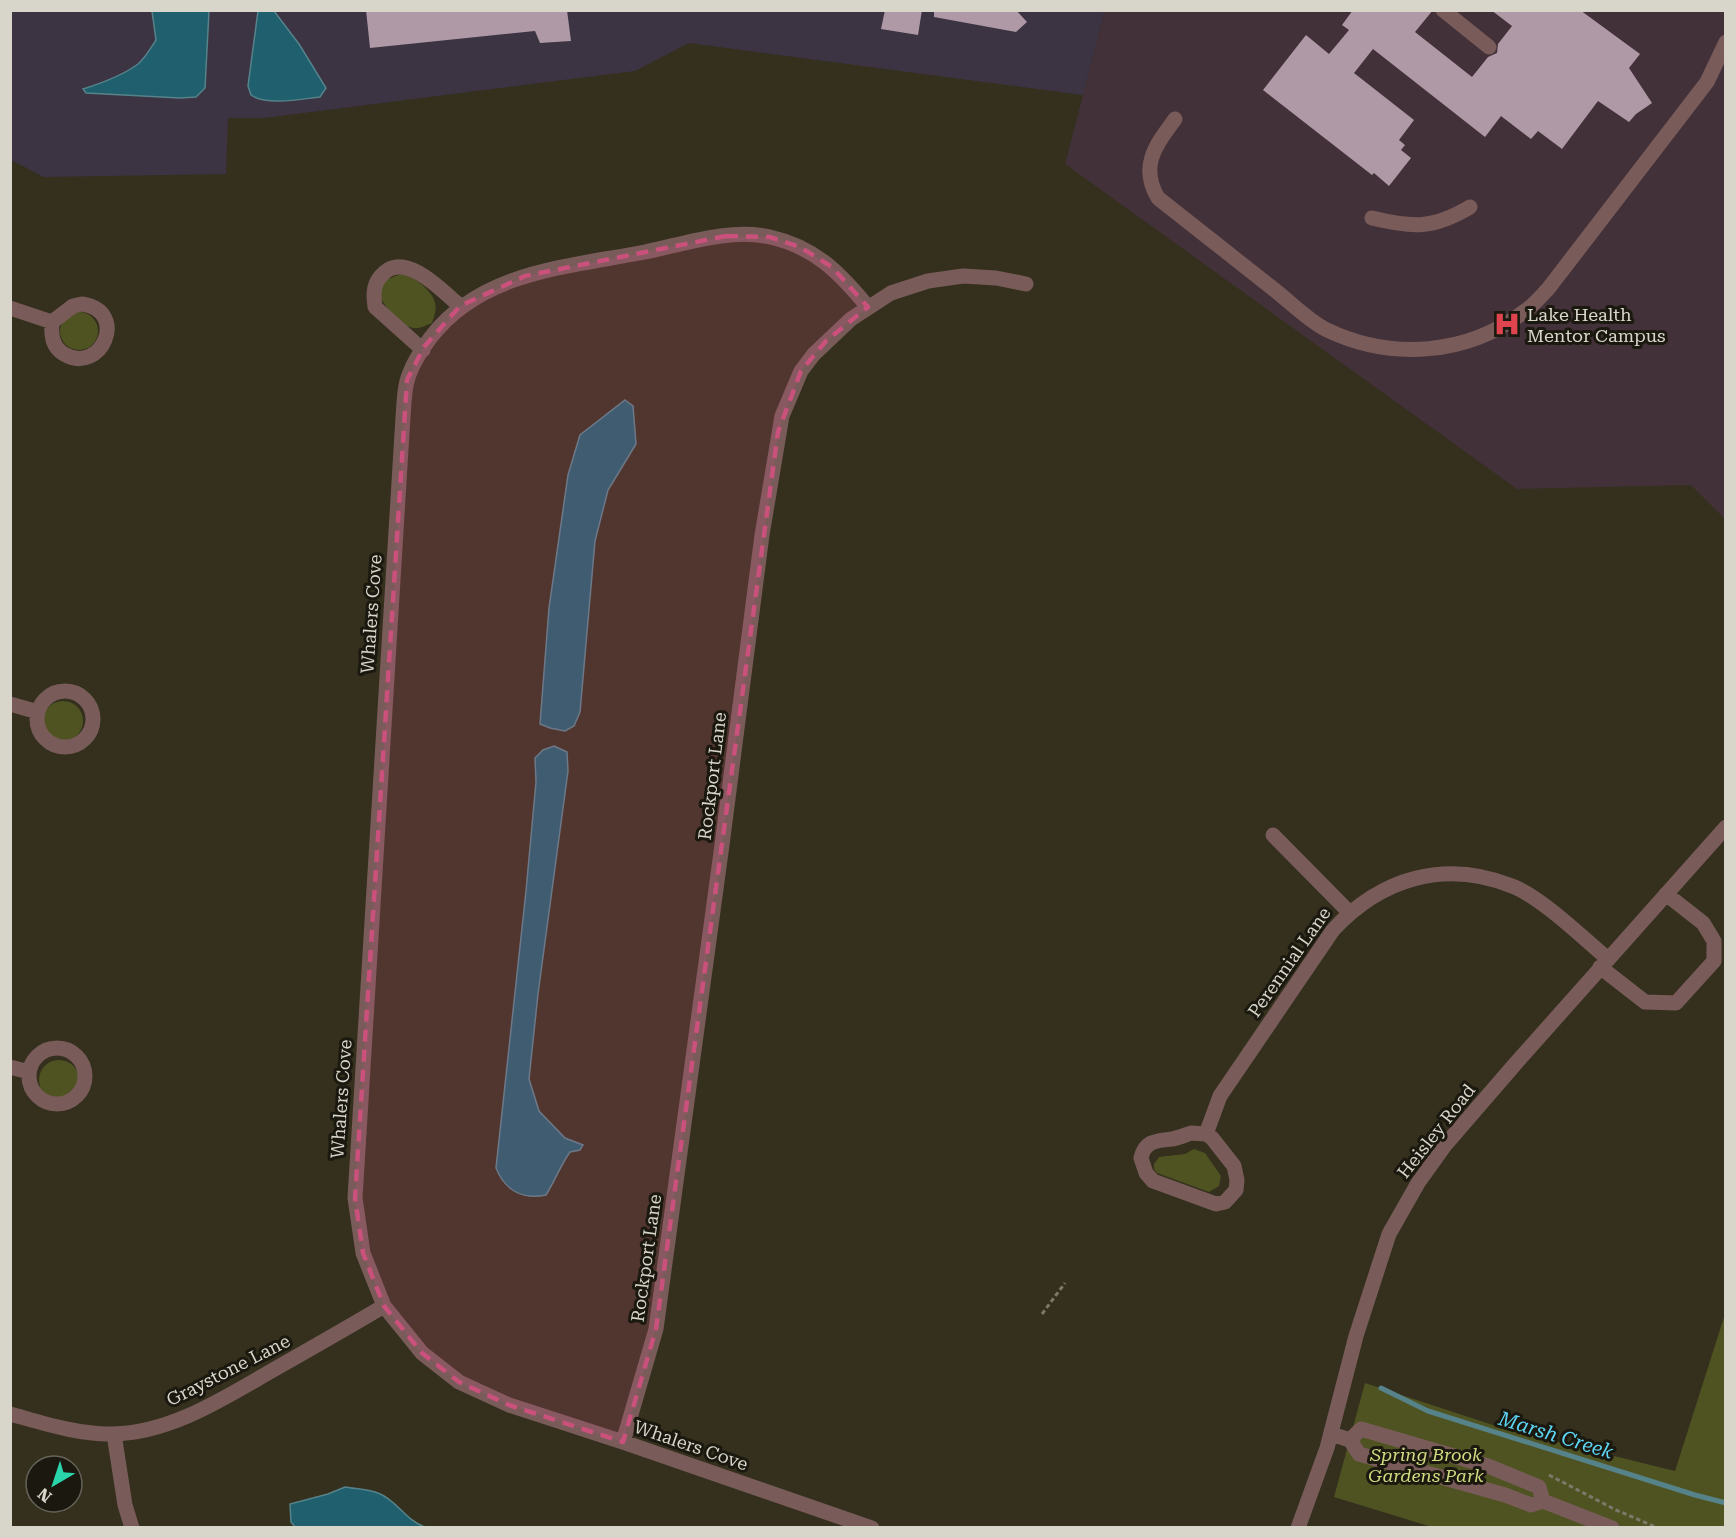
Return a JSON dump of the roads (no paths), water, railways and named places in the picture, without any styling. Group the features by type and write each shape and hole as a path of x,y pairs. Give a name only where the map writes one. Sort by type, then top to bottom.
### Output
{"street":[{"path":"1443,10 1489,48"},
{"path":"1175,119 1156,145 1149,168 1151,185 1158,198 1325,329 1371,345 1408,350 1442,348 1474,340 1501,328 1527,310 1548,289 1707,81 1725,42"},
{"path":"1372,218 1400,225 1424,225 1449,219 1470,207"},
{"name":"Whalers Cove","path":"862,1526 623,1442 509,1405 459,1382 422,1353 384,1306 363,1253 355,1198 403,417 407,380 423,350 438,329 460,306 479,294 525,276 726,236 770,237 800,247 819,257 844,278 868,307"},
{"path":"423,350 375,307 374,291 380,276 390,268 402,266 416,270 460,306"},
{"name":"Rockport Lane","path":"623,1442 656,1329 762,535 782,416 801,371 826,341 868,307 891,293 928,281 963,276 1026,284"},
{"path":"10,308 52,322"},
{"path":"10,704 38,712"},
{"name":"Heisley Road","path":"1298,1527 1331,1434 1356,1336 1389,1234 1418,1183 1446,1144 1725,827"},
{"path":"1274,835 1349,912"},
{"name":"Perennial Lane","path":"1206,1134 1220,1096 1333,930 1349,912 1369,897 1409,879 1438,873 1476,876 1514,886 1544,906 1645,1002 1676,1003 1714,961 1714,940 1702,923 1666,894"},
{"path":"10,1067 29,1072"},
{"path":"1191,1133 1206,1134 1217,1143 1223,1155 1234,1166 1237,1180 1236,1190 1225,1202 1215,1204 1153,1181 1146,1173 1141,1158 1146,1146 1151,1142 1191,1133"},
{"name":"Graystone Lane","path":"10,1414 85,1431 114,1434 155,1427 191,1415 384,1306"},
{"path":"1350,1440 1361,1429 1488,1466 1539,1487 1543,1501"},
{"path":"114,1434 125,1505 132,1527"},
{"path":"1331,1434 1350,1440 1359,1454 1494,1492 1531,1505 1543,1501 1612,1527"}],"water":[{"path":"152,11 209,11 205,88 196,97 180,98 86,93 83,89 125,72 138,64 145,56 156,40"},
{"path":"258,11 274,11 299,44 326,88 320,97 275,101 251,95 248,86"},
{"path":"625,400 633,406 636,444 608,490 595,541 580,712 574,726 565,731 550,728 540,724 549,608 568,475 580,435"},
{"path":"554,746 567,752 568,771 529,1079 539,1111 565,1138 583,1145 580,1150 570,1152 546,1195 529,1196 509,1188 496,1168 526,891 536,782 535,758 543,750"},
{"path":"345,1487 385,1496 412,1520 425,1527 296,1528 291,1522 290,1504"}],"waterway":[{"name":"Marsh Creek","path":"1381,1388 1428,1411 1726,1503"}],"place":[{"name":"Lake Health Mentor Campus","path":"1507,324"}],"park label":[{"name":"Spring Brook Gardens Park","path":"1426,1464"}]}
